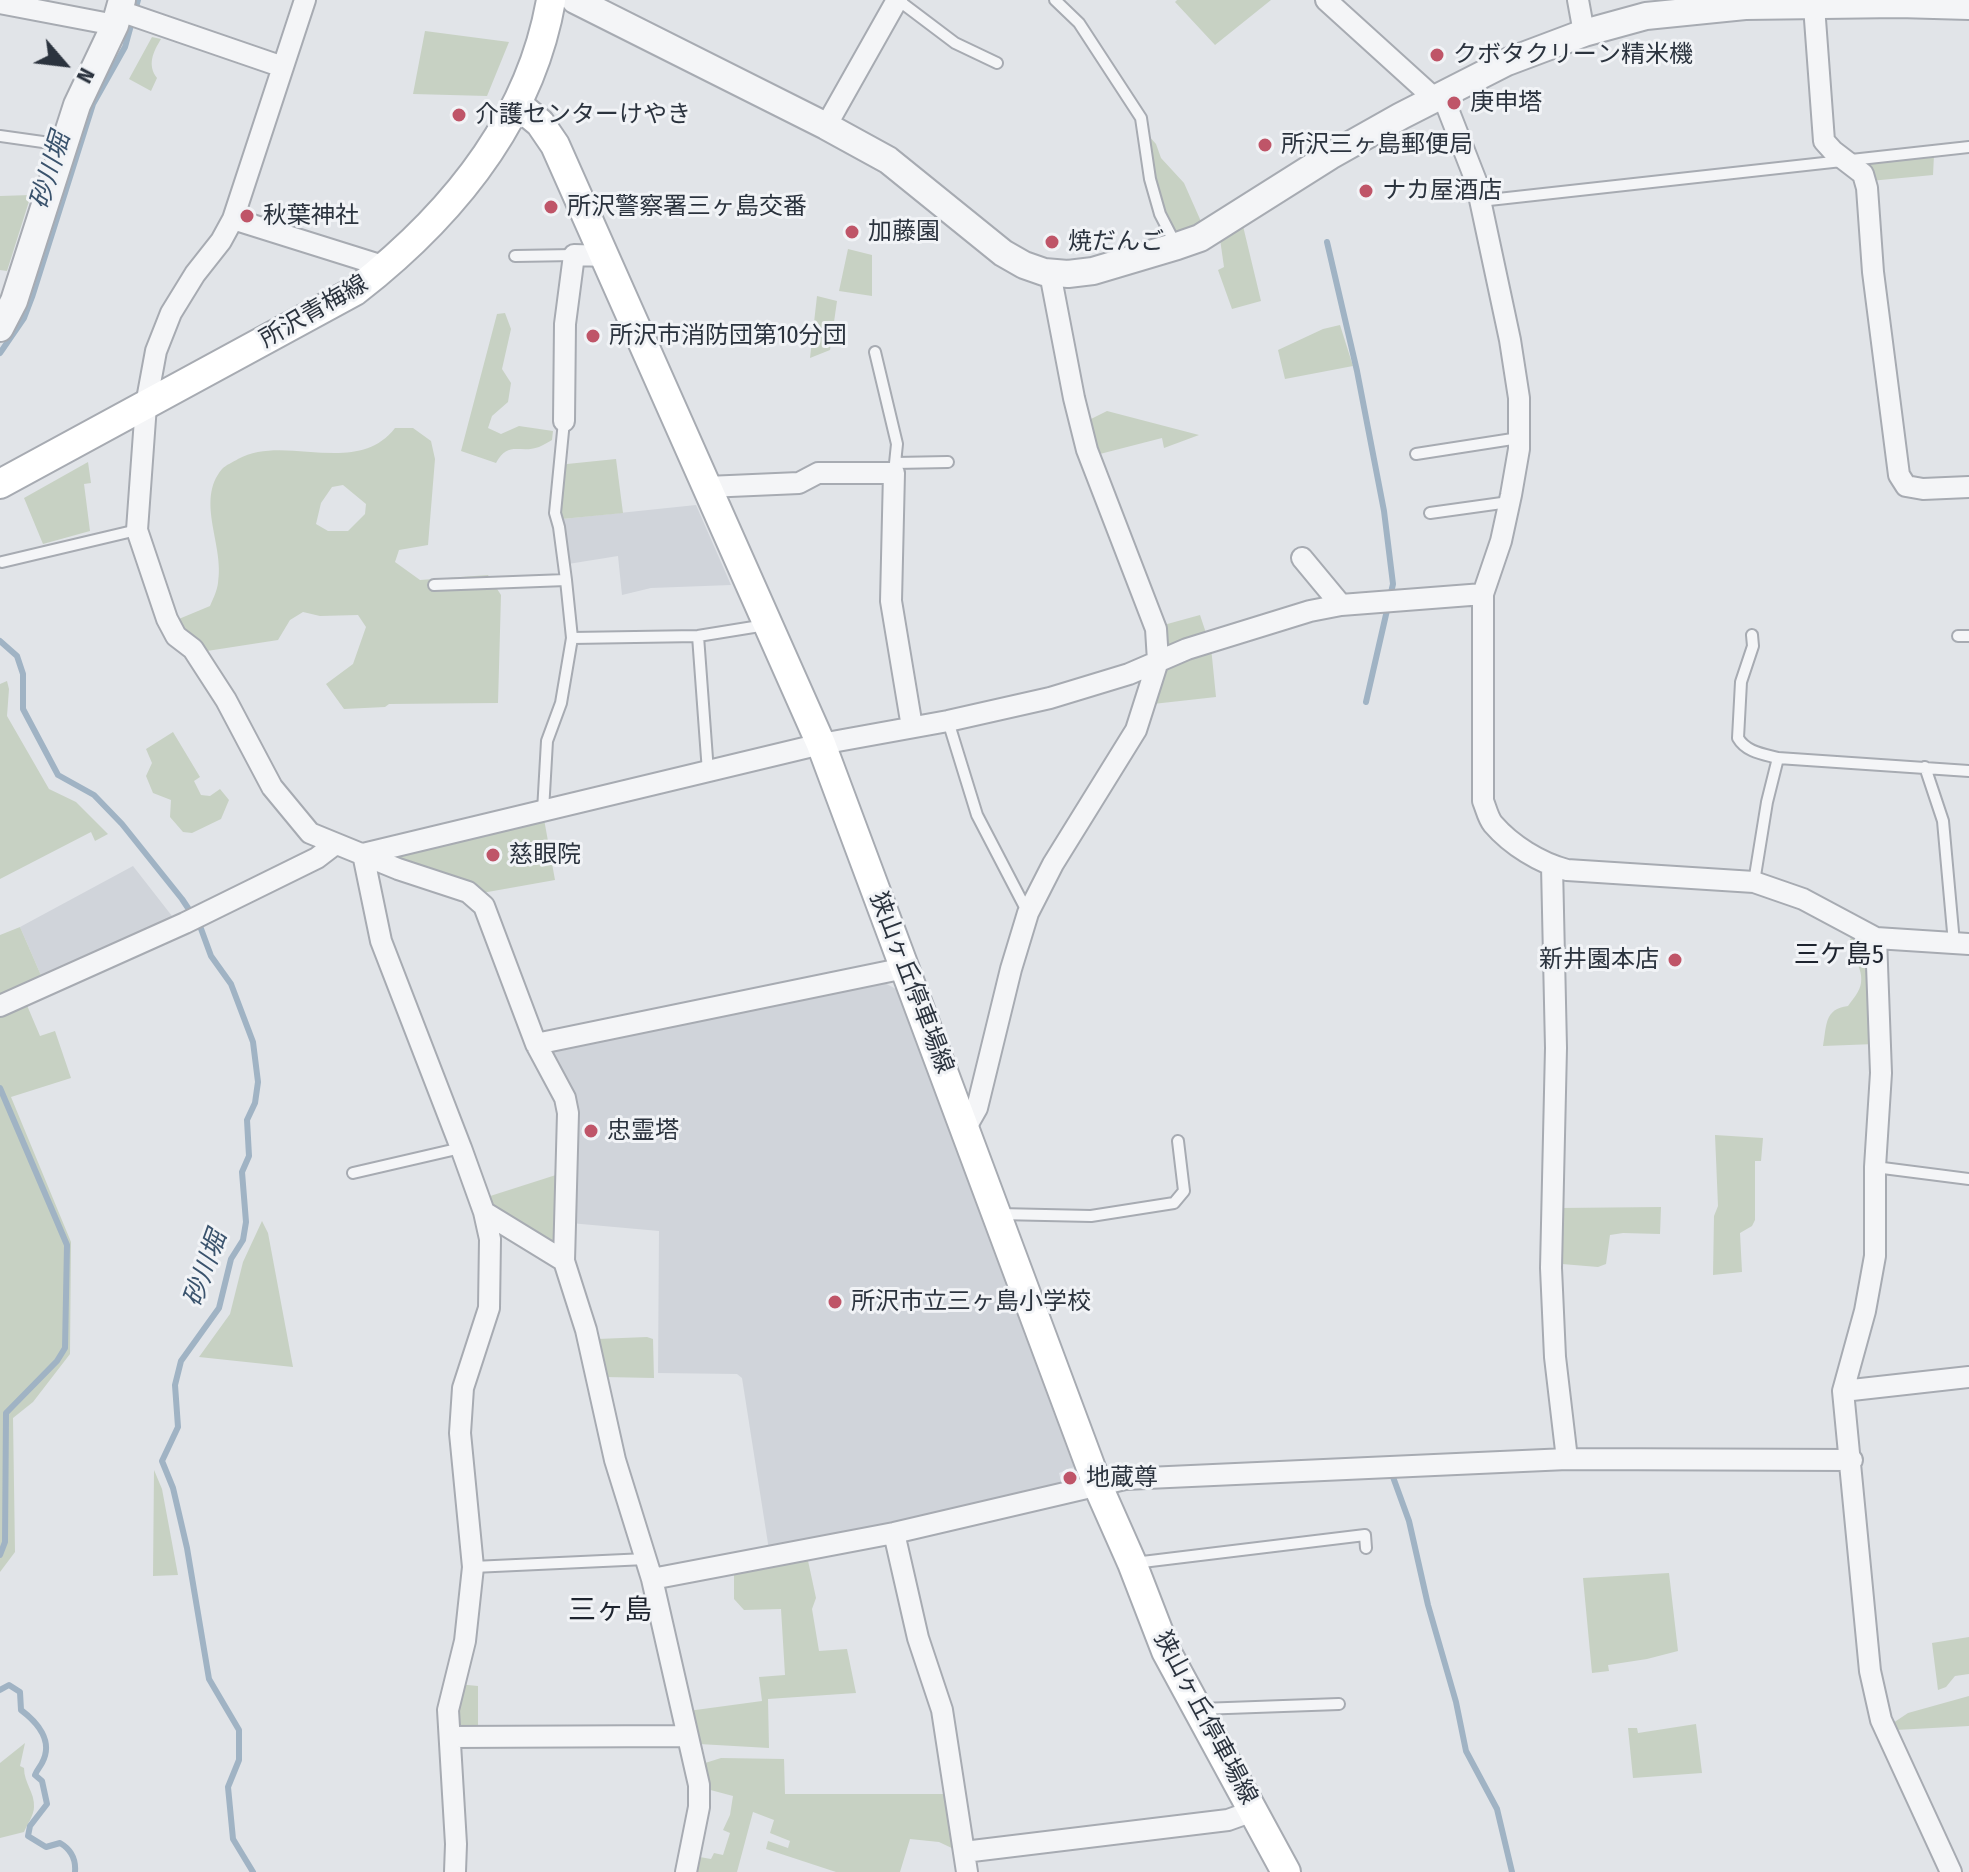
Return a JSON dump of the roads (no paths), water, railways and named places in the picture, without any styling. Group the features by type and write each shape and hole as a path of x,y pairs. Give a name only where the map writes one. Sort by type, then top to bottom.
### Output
{"main road":[{"name":"所沢青梅線","path":"0,484 355,291 386,267 458,195 488,154 518,105 547,28 551,0"},
{"name":"狭山ヶ丘停車場線","path":"518,105 540,123 555,145 821,744 1097,1484 1166,1651 1286,1872"}],"street":[{"path":"305,0 233,219 171,313 156,351 146,405 137,530 167,619 176,636 198,656 226,700 272,787 310,833 398,869 468,892 484,906 536,1044 565,1098 568,1113 564,1261 586,1330 615,1460 649,1569 699,1785 699,1807 686,1872"},
{"path":"575,0 888,160 1003,253 1024,265 1050,273 1093,271 1200,238 1330,156 1438,96 1507,62 1584,33 1687,5 1969,6"},
{"path":"826,126 897,0"},
{"path":"1326,0 1438,96 1476,181 1510,340 1519,398 1519,438 1501,541 1483,594 1483,801 1491,822 1532,855 1567,870 1754,882 1803,899 1876,938 1961,943"},
{"path":"1578,0 1584,33"},
{"path":"0,3 125,14 283,67"},
{"path":"1814,6 1824,141 1863,174 1867,188 1873,272 1899,475 1906,486 1923,489 1969,487"},
{"path":"0,328 14,301 77,105 125,14"},
{"path":"233,219 386,267"},
{"path":"564,421 565,324 574,255 606,256"},
{"path":"965,1129 977,1108 1028,913 1053,864 1136,730 1158,661 1156,629 1087,450 1050,273"},
{"path":"707,487 799,483 818,473 895,468 891,601 912,727"},
{"path":"1302,558 1341,605"},
{"path":"363,854 821,744 948,721 1050,698 1129,674 1187,649 1279,620 1341,605 1483,594"},
{"path":"0,1006 194,919 317,858 334,845"},
{"path":"363,854 381,941 461,1148 484,1212 490,1239 489,1308 463,1388 460,1433 473,1567 465,1641 448,1710 455,1872"},
{"path":"1552,866 1556,1048 1551,1268 1555,1357 1567,1459"},
{"path":"1876,938 1881,1073 1875,1167 1875,1256 1865,1311 1843,1391 1870,1671 1881,1720 1951,1872"},
{"path":"536,1044 905,968"},
{"path":"484,1212 564,1261"},
{"path":"1843,1391 1969,1377"},
{"path":"649,1569 894,1533 1125,1479 1567,1459 1852,1460"},
{"path":"894,1533 918,1638 942,1710 966,1862 1228,1820 1253,1811"},
{"path":"450,1737 686,1736"}],"lane":[{"path":"897,0 955,43 997,63"},
{"path":"1055,0 1079,23 1141,118 1150,179 1160,214 1177,246"},
{"path":"0,136 66,145"},
{"path":"1480,201 1969,147"},
{"path":"515,256 574,255"},
{"path":"875,352 897,444 895,468 948,462"},
{"path":"543,811 547,741 561,703 572,638 555,513 564,421"},
{"path":"1416,454 1519,438"},
{"path":"1430,513 1509,502"},
{"path":"2,562 137,530"},
{"path":"434,585 566,580"},
{"path":"572,638 698,636 768,624"},
{"path":"1752,635 1753,646 1741,682 1738,738 1742,745 1778,758 1969,771"},
{"path":"698,636 708,772"},
{"path":"948,721 977,815 1028,913"},
{"path":"1754,882 1767,802 1778,758"},
{"path":"1925,767 1943,821 1961,943"},
{"path":"997,1214 1091,1216 1174,1203 1184,1191 1178,1141"},
{"path":"353,1173 461,1148"},
{"path":"1875,1167 1969,1179"},
{"path":"1132,1563 1365,1535 1366,1548"},
{"path":"473,1567 649,1569"},
{"path":"1198,1709 1339,1704"}],"waterway":[{"name":"砂川堀","path":"0,353 24,318 93,104 125,47 138,0"},
{"path":"1327,242 1357,371 1384,511 1393,584 1366,702"},
{"name":"砂川堀","path":"0,641 17,656 23,674 23,709 58,775 94,795 122,824 182,899 200,926 211,956 231,984 253,1042 258,1082 255,1103 247,1120 249,1156 242,1172 246,1222 243,1240 231,1259 219,1308 181,1361 175,1385 178,1427 162,1461 173,1488 187,1548 209,1679 239,1730 239,1760 228,1787 233,1839 253,1872"},
{"path":"0,1088 67,1245 65,1348 57,1361 6,1413 5,1542 0,1555"},
{"path":"1393,1477 1409,1521 1466,1751 1497,1809 1512,1872"},
{"path":"0,1690 9,1685 20,1692 21,1710 38,1726 45,1740 45,1755 35,1775 42,1781 47,1804 30,1826 28,1836 46,1847 60,1843 68,1849 75,1863 75,1872"}],"place":[{"name":"クボタクリーン精米機","path":"1437,55"},
{"name":"庚申塔","path":"1454,103"},
{"name":"介護センターけやき","path":"459,115"},
{"name":"所沢三ヶ島郵便局","path":"1265,145"},
{"name":"ナカ屋酒店","path":"1366,191"},
{"name":"所沢警察署三ヶ島交番","path":"551,207"},
{"name":"秋葉神社","path":"247,216"},
{"name":"加藤園","path":"852,232"},
{"name":"焼だんご","path":"1052,242"},
{"name":"所沢市消防団第10分団","path":"593,336"},
{"name":"慈眼院","path":"493,855"},
{"name":"新井園本店","path":"1675,960"},
{"name":"忠霊塔","path":"591,1131"},
{"name":"所沢市立三ヶ島小学校","path":"835,1302"},
{"name":"地蔵尊","path":"1070,1478"}],"district":[{"name":"三ケ島5","path":"1839,956"},
{"name":"三ヶ島","path":"610,1611"}]}
